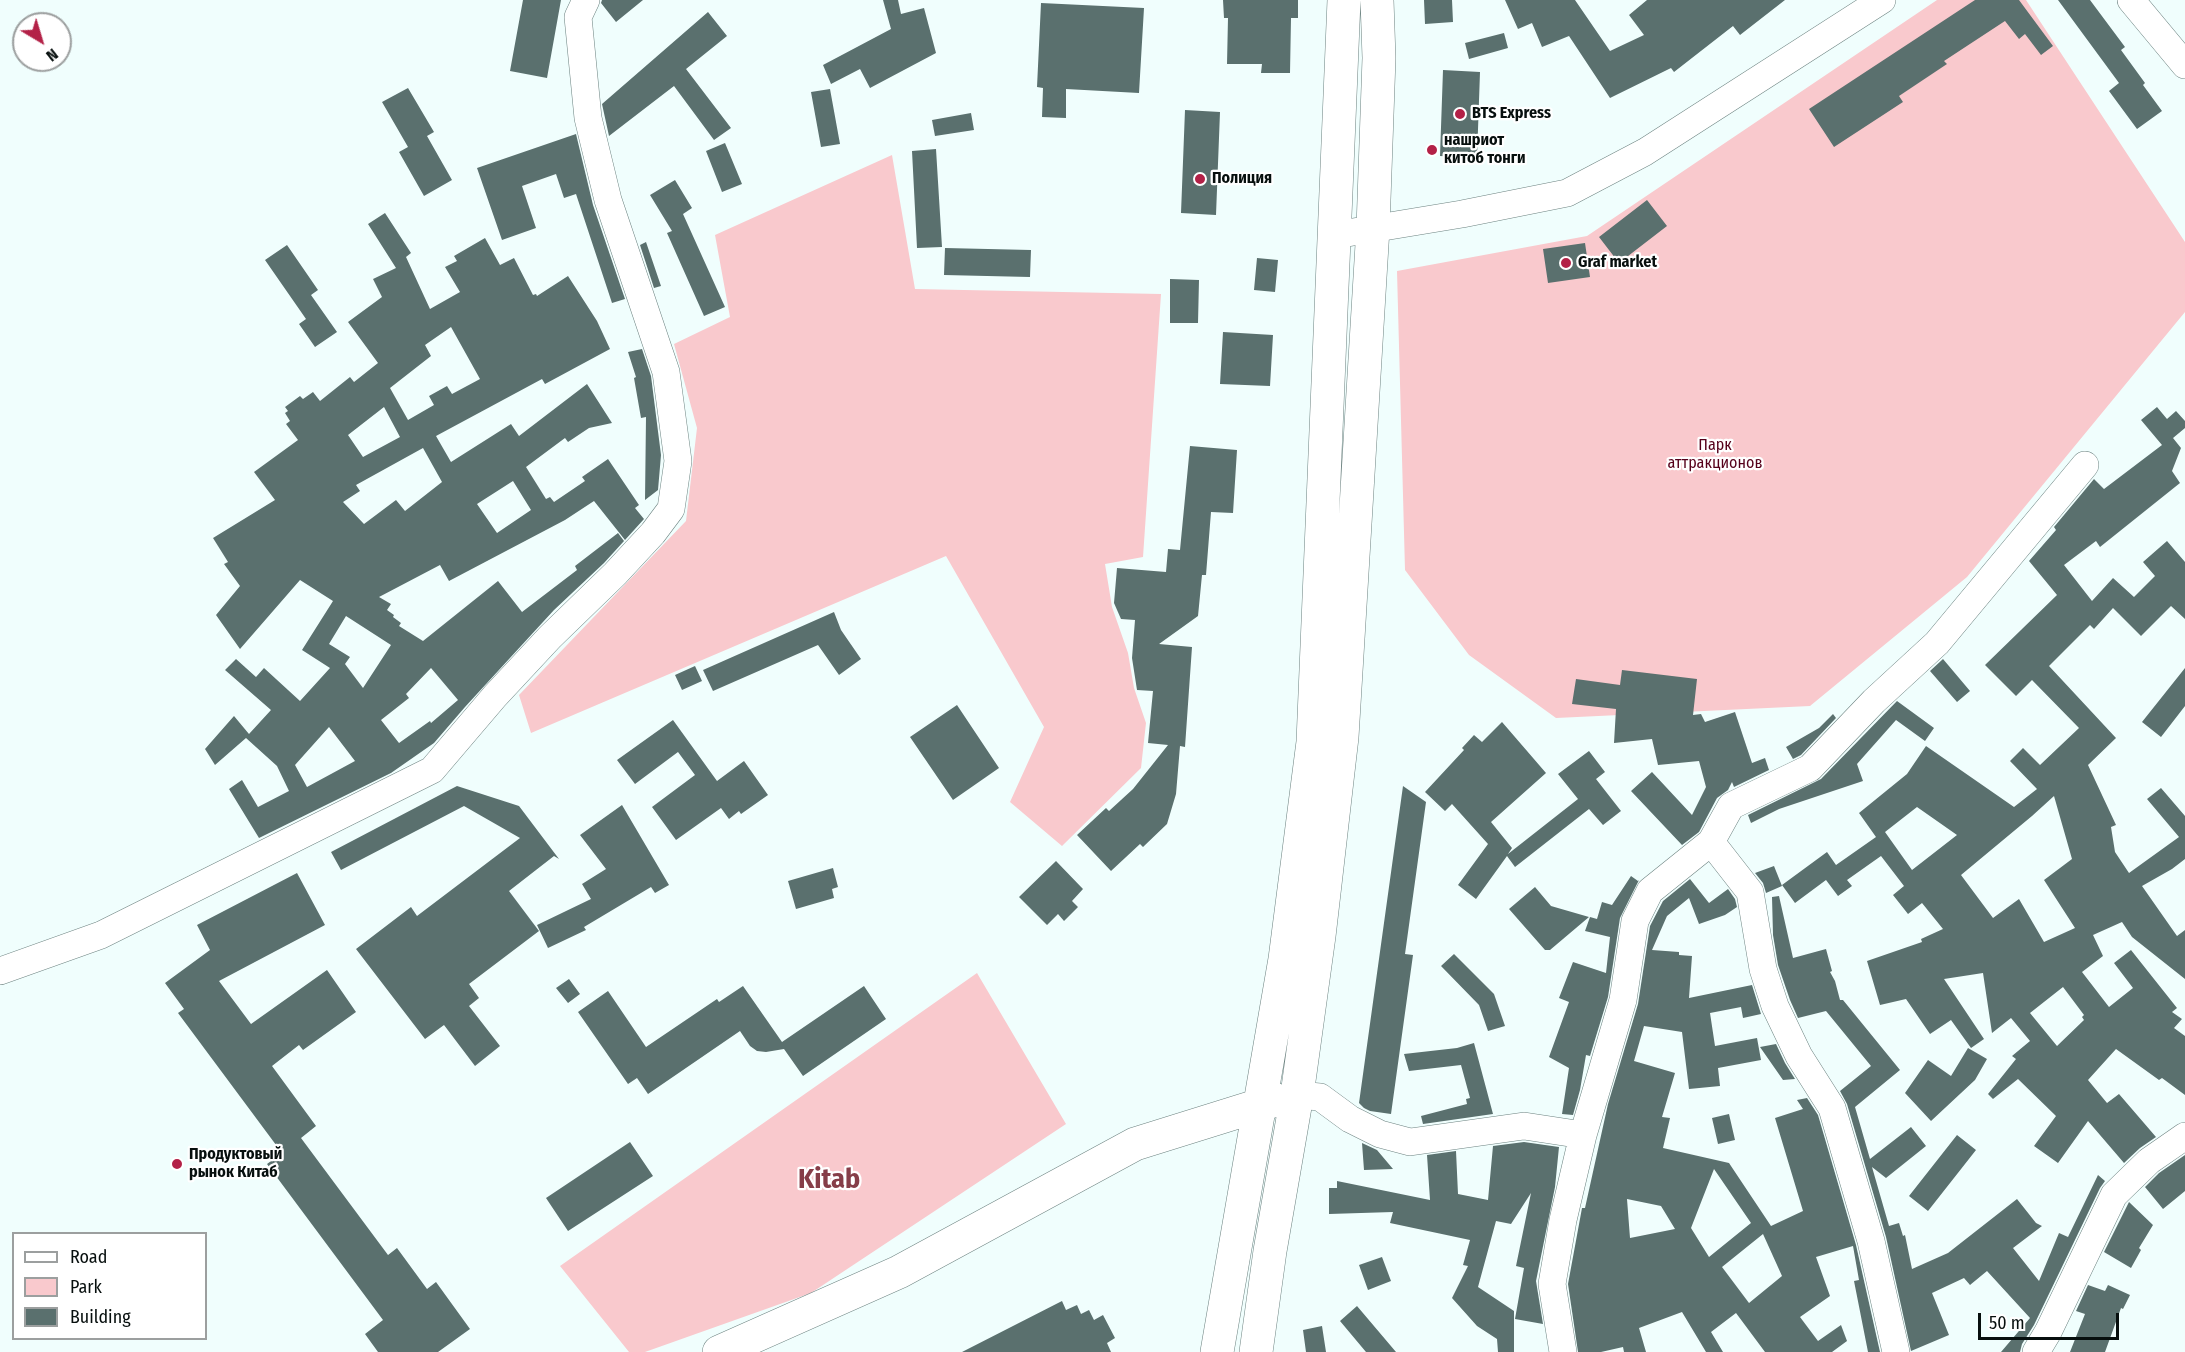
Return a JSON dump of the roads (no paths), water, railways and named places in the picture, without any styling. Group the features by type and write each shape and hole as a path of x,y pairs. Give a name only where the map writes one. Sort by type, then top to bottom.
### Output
{"main road":[{"path":"1218,1352 1285,958 1313,742 1344,0"},
{"path":"1256,1352 1270,1251 1297,1095 1319,936 1342,737 1373,228 1379,58 1377,0"},
{"path":"719,1352 899,1272 1134,1144 1259,1104 1297,1095"}],"street":[{"path":"0,971 101,934 432,770 510,679 653,533 670,508 678,461 666,372 608,200 588,118 578,17 586,0"},
{"path":"1335,235 1462,214 1567,193 1645,152 1881,0"},
{"path":"2131,0 2185,65"},
{"path":"1563,1352 1552,1284 1563,1220 1583,1135 1623,1000 1635,921 1650,891 1711,842 1731,806 1810,768 1874,701 1937,643 2085,465"},
{"path":"1711,842 1750,892 1762,969 1775,1006 1799,1056 1832,1108 1871,1241 1896,1352"},
{"path":"1297,1095 1320,1097 1350,1119 1380,1134 1410,1142 1524,1126 1583,1135"},
{"path":"2036,1352 2048,1332 2114,1195 2149,1161 2185,1136"}],"place":[{"name":"BTS Express","path":"1460,114"},
{"name":"нашриот китоб тонги","path":"1432,150"},
{"name":"Полиция","path":"1200,179"},
{"name":"Graf market","path":"1566,263"},
{"name":"Продуктовый рынок Китаб","path":"177,1164"}],"district":[{"name":"Kitab","path":"829,1180"}],"park label":[{"name":"Парк аттракционов","path":"1715,455"}]}
